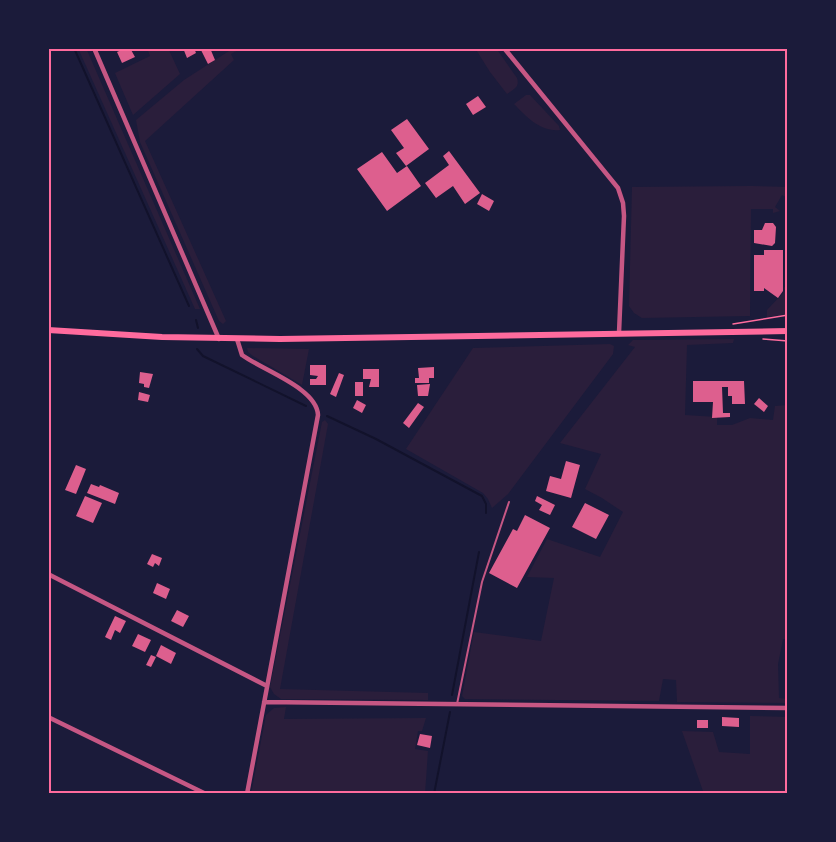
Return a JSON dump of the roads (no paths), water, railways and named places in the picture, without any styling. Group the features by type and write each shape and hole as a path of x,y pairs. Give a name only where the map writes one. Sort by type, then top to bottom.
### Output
{"main road":[{"path":"48,330 219,339 788,331"}],"street":[{"path":"94,48 219,339"},
{"path":"504,48 618,188 624,216 620,333"},
{"path":"237,339 242,355 308,395 318,410 248,794"},
{"path":"48,574 267,686"},
{"path":"264,702 788,708"},
{"path":"48,717 206,794"}],"lane":[{"path":"457,704 482,582 509,502"}],"waterway":[{"path":"74,48 189,306"},
{"path":"196,320 198,328"},
{"path":"197,349 203,356 306,406"},
{"path":"327,416 376,439 482,496 486,504 486,513"},
{"path":"452,695 479,552"},
{"path":"434,794 450,712"}]}
